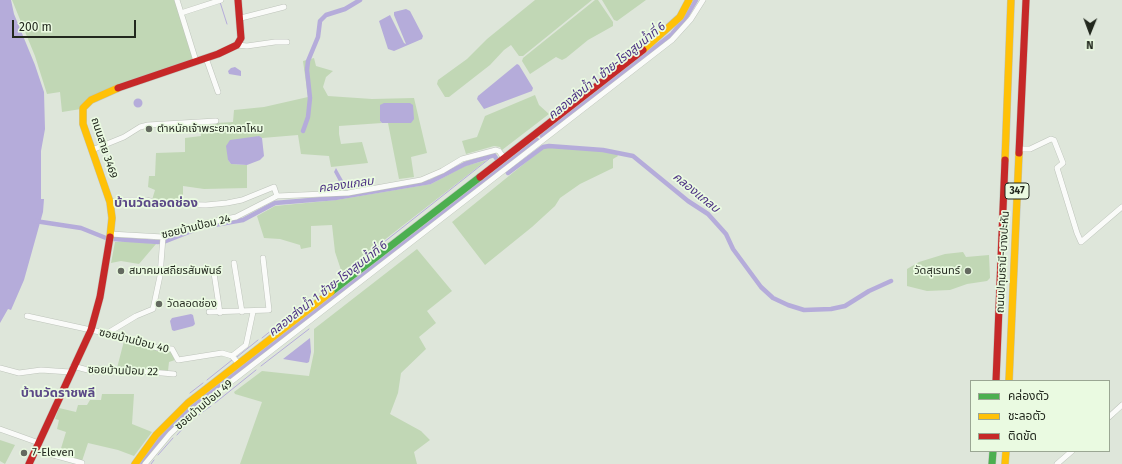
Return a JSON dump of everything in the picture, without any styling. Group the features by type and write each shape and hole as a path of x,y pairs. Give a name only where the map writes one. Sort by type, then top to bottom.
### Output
{"main road":[{"path":"237,45 241,38 241,18 238,0"},
{"path":"142,462 165,425 188,403 246,364 376,265 504,158 534,135 586,101 665,32 680,17 689,0"},
{"name":"ถนนปทุมธานี-บางปะหัน","path":"996,380 1011,0"},
{"name":"ถนนปทุมธานี-บางปะหัน","path":"1009,380 1026,0"},
{"name":"ถนนสาย 3469","path":"29,464 90,330 100,297 110,234 112,218 110,202 82,118 83,108 87,102 119,88 206,58 237,45"},
{"path":"992,464 993,452"},
{"path":"1005,464 1006,452"}],"street":[{"path":"177,0 196,61"},
{"path":"181,13 221,0"},
{"path":"376,265 542,140 586,101 672,40 691,19 702,0"},
{"path":"241,18 284,7"},
{"path":"237,45 247,46 287,42"},
{"path":"206,58 218,92"},
{"path":"92,150 124,137 140,127 148,125 216,121"},
{"path":"534,135 542,140"},
{"path":"1019,148 1030,149 1051,139 1054,140 1063,163 1057,168 1076,233 1082,242 1122,207"},
{"path":"110,202 146,200 162,204 206,205 242,200 274,187 277,196 348,193 421,180 442,171 462,159 496,150 499,151 504,158"},
{"name":"ซอยบ้านป้อม 24","path":"110,234 163,240 200,224 236,217 277,196"},
{"path":"106,334 136,316 154,309 160,276 163,240"},
{"path":"208,312 254,312 268,310 270,308 263,258"},
{"path":"234,263 242,312"},
{"path":"214,273 220,313"},
{"path":"246,364 232,356 246,346 254,312"},
{"name":"ซอยบ้านป้อม 40","path":"27,316 90,330 158,348 172,350 178,360 222,353 232,356"},
{"name":"ซอยบ้านป้อม 49","path":"150,451 246,364"},
{"name":"ซอยบ้านป้อม 22","path":"0,368 19,373 40,370 72,369 91,372 115,369 174,374"},
{"path":"1110,416 1122,406"},
{"path":"0,429 39,443"},
{"path":"35,450 82,463"},
{"path":"1057,464 1071,452"}],"green space":[{"path":"12,0 175,0 195,61 123,85 81,109 62,112 60,92 47,94 35,56"},
{"path":"535,0 592,0 523,56 519,56 511,45 504,50 490,65 449,97 445,97 437,84 438,80 467,59 487,39"},
{"path":"595,0 598,0 613,22 613,26 588,40 566,58 562,60 556,57 530,74 522,61 523,58"},
{"path":"602,0 646,0 617,21 614,20"},
{"path":"314,58 316,66 333,71 326,77 323,87 328,96 372,99 414,98 427,153 411,157 414,177 399,179 388,123 411,123 380,121 382,123 339,126 341,144 362,142 368,163 331,167 329,156 301,154 298,135 262,138 258,136 228,160 231,164 247,165 247,188 204,189 183,186 183,201 152,200 155,190 148,187 149,176 155,176 156,153 185,152 185,138 201,136 200,124 233,122 234,110 264,107 308,97 303,61"},
{"path":"535,95 539,105 549,114 502,150 500,147 494,146 466,154 462,141 477,137 485,116"},
{"path":"546,146 602,150 616,153 618,156 613,159 613,168 580,184 560,198 555,206 532,227 485,265 452,222"},
{"path":"487,160 342,273 335,252 332,225 311,226 311,247 301,249 300,245 280,239 264,238 257,216 275,206 336,200 431,184 465,166"},
{"path":"133,241 156,244 139,264 121,261 111,263 115,242"},
{"path":"417,249 452,291 427,311 436,323 419,337 426,349 401,373 398,393 390,414 421,431 430,440 414,452 417,464 240,464 262,402 235,394 234,392 262,371 309,376 314,352 314,329"},
{"path":"963,252 966,257 989,255 990,278 987,281 967,284 950,290 927,291 907,286 907,269 919,262 945,254"},
{"path":"124,341 169,351 172,353 175,360 169,362 168,371 117,368"},
{"path":"102,394 134,394 132,424 152,432 134,456 118,450 88,443 82,461 59,455 66,432 57,429 59,420 55,419 59,408 76,412 78,405 87,405 90,400 101,400"},
{"path":"0,440 15,445 5,464 0,461"}],"shaded area":[{"path":"0,0 11,0 14,14 35,65 44,92 45,129 41,151 41,199 44,199 43,212 24,280 11,310 8,309 0,323"},
{"path":"406,9 410,11 423,36 422,39 394,51 388,49 379,21 390,15 404,43 406,44 394,12"},
{"path":"517,64 533,88 532,91 484,109 477,99 478,96"},
{"path":"235,67 241,71 241,76 229,74 228,71"},
{"path":"138,98 143,103 138,108 133,103"},
{"path":"384,103 410,103 413,105 414,119 411,123 382,123 380,121 380,105"},
{"path":"259,136 262,138 264,156 260,160 247,165 231,164 228,160 226,146 230,140"},
{"path":"336,168 345,184 342,187 334,172"},
{"path":"191,314 193,315 195,324 193,326 174,331 172,330 170,321 172,318"},
{"path":"310,338 311,352 309,362 307,363 283,359"}],"waterway":[{"path":"303,131 308,117 310,98 307,70 308,61 318,37 320,21 326,15 345,9 360,0"},
{"name":"คลองส่งน้ำ 1 ซ้าย-โรงสูบน้ำที่ 6","path":"542,136 672,34 686,17 696,0"},
{"path":"220,2 227,24"},
{"name":"คลองส่งน้ำ 1 ซ้าย-โรงสูบน้ำที่ 6","path":"140,464 164,434 188,410 537,140"},
{"name":"คลองแกลบ","path":"507,171 508,173 543,147 549,146 603,150 633,156 688,201 708,214 726,234 733,249 761,287 773,298 804,310 831,309 845,306 869,291 891,281"},
{"path":"340,277 494,155"},
{"name":"คลองแกลบ","path":"197,228 243,220 275,203 335,198 430,182 465,164 494,155 496,158"},
{"name":"คลองแกลบ","path":"35,221 81,228 106,238"},
{"name":"คลองแกลบ","path":"114,239 158,242 166,241 194,230"},
{"path":"320,293 335,281"},
{"path":"299,309 316,296"},
{"path":"262,338 294,312"},
{"path":"261,366 309,329"},
{"path":"237,357 258,340"},
{"path":"207,380 232,360"},
{"path":"215,403 256,370"},
{"path":"190,393 203,383"},
{"path":"190,421 211,406"},
{"path":"177,435 185,426"},
{"path":"158,455 173,438"},
{"path":"151,464 154,460"}],"traffic: fast":[{"path":"331,292 480,177"},
{"path":"992,464 993,452"}],"traffic: slow":[{"path":"643,50 680,17 689,0"},
{"path":"1005,160 1011,0"},
{"path":"110,237 112,218 110,202 83,124 83,108 91,100 118,88"},
{"path":"1009,380 1019,153"},
{"path":"135,464 156,435 188,403 331,292"},
{"path":"1005,464 1006,452"}],"traffic: jam":[{"path":"118,88 218,54 237,45 241,38 238,0"},
{"path":"1019,153 1026,0"},
{"path":"480,177 643,50"},
{"path":"996,380 1005,160"},
{"path":"29,464 91,330 100,297 110,237"}],"place":[{"name":"ตำหนักเจ้าพระยากลาโหม","path":"149,129"},
{"name":"สมาคมเสถียรสัมพันธ์","path":"121,271"},
{"name":"วัดสุเรนทร์","path":"968,271"},
{"name":"วัดลอดช่อง","path":"159,304"},
{"name":"7-Eleven","path":"24,453"}],"district":[{"name":"บ้านวัดลอดช่อง","path":"156,203"},
{"name":"บ้านวัดราชพลี","path":"58,393"}]}
